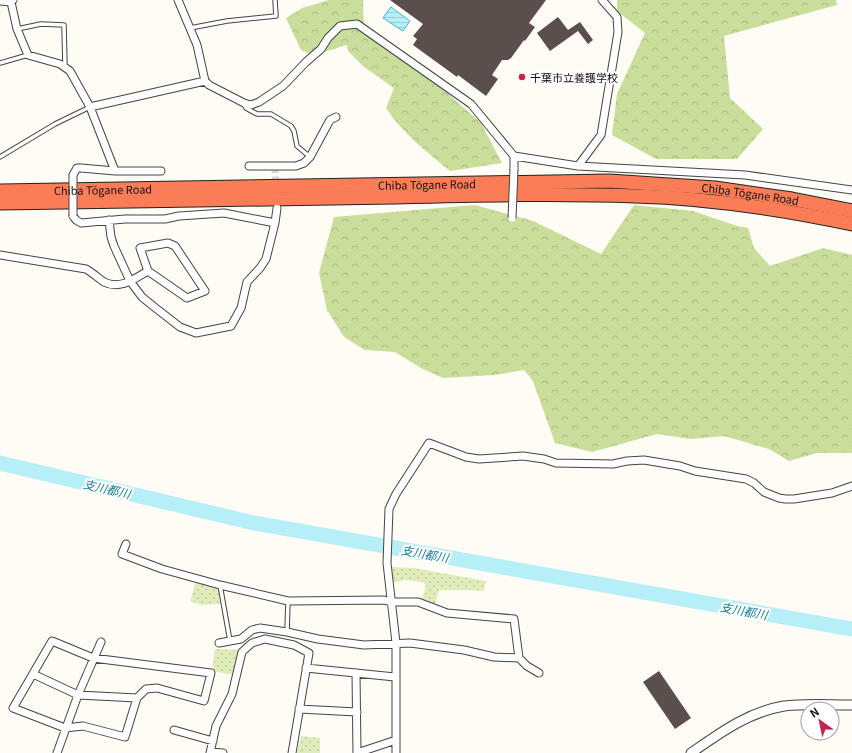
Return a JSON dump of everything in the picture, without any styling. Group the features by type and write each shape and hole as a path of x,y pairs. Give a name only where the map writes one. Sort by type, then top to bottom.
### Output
{"highway":[{"name":"Chiba Tōgane Road","path":"0,191 609,181 715,188 792,199 852,211"},
{"name":"Chiba Tōgane Road","path":"0,203 537,194 637,196 695,200 824,218 852,224"}],"street":[{"path":"178,0 197,45 205,81 208,85 244,104 251,105 259,102 283,86 321,49 328,38 340,26 357,24 471,104 514,156 512,218"},
{"path":"578,166 601,135 617,39 617,17 602,0"},
{"path":"0,1 13,1 17,28 28,55 60,64 70,71 90,107 115,171"},
{"path":"90,107 205,81"},
{"path":"249,166 296,166 304,163 310,157 330,120 336,117"},
{"path":"514,156 578,166 745,175 852,190"},
{"path":"161,171 115,171 77,168 74,171 73,176 73,216 81,223 109,220 165,219 180,216 224,213 276,223"},
{"path":"109,220 111,237 114,246 130,281 142,296 180,327 196,333 231,326 241,308 247,282 266,259 276,223 277,208"},
{"path":"168,243 175,246 205,291 188,298 148,271 140,248 168,243"},
{"path":"0,255 86,269 103,281 119,285 148,271"},
{"path":"396,753 396,643 387,564 387,529 389,509 392,501 429,443 466,457 479,459 522,456 544,459 556,463 606,464 644,460 680,466 695,471 746,479 754,483 764,492 778,498 794,499 832,493 852,486"},
{"path":"126,544 122,554 162,569 220,585 288,601 384,600 391,602 418,602 447,613 514,619 519,658 527,666 539,672"},
{"path":"219,643 241,639 252,630 260,628 318,639 364,645 410,643 464,650 494,657 519,658"},
{"path":"223,753 210,753 216,726 232,694 242,652 252,643 265,639 294,645 309,653 292,753"},
{"path":"52,641 93,658 211,673 204,701 157,688 146,689 137,698 125,737 83,726 65,728 13,708 33,674 52,641"},
{"path":"57,753 78,695 101,642"},
{"path":"306,668 395,677"},
{"path":"356,673 357,753 396,740"},
{"path":"33,674 78,695 137,698"},
{"path":"691,753 734,724 770,709 797,705 852,705"},
{"path":"299,709 357,712"},
{"path":"174,730 213,741"}],"lane":[{"path":"190,28 226,21 276,16 275,0"},
{"path":"17,28 40,24 64,25 65,67"},
{"path":"0,63 28,55"},
{"path":"244,104 246,108 257,114 271,114 291,126 294,131 297,146 310,157"},
{"path":"0,157 55,124 90,107"},
{"path":"220,585 230,641"},
{"path":"287,632 288,601"}],"green space":[{"path":"329,0 363,0 364,34 437,84 481,123 502,163 450,171 400,126 386,108 394,88 364,67 348,51 347,45 313,55 301,50 286,18 302,8"},
{"path":"617,0 836,0 837,5 724,36 730,98 763,129 737,159 656,159 612,135 617,94 645,33 617,11"},
{"path":"475,205 533,221 601,254 634,205 693,211 737,226 748,228 754,248 770,266 823,248 852,255 852,453 817,453 789,461 769,449 724,436 691,439 657,434 592,452 555,443 533,381 524,370 495,375 443,378 421,368 395,352 365,350 344,337 327,310 319,273 334,217"},
{"path":"391,567 414,568 486,581 484,591 439,590 435,606 422,599 426,586 423,582 404,580 392,583"},
{"path":"196,582 215,587 219,590 220,604 201,605 190,601"},
{"path":"215,649 239,650 233,675 212,671"},
{"path":"301,736 320,738 320,753 297,753"}],"water":[{"path":"391,7 410,21 403,31 383,18"}],"building":[{"path":"390,0 546,0 529,23 535,27 525,41 524,40 511,58 508,60 502,60 492,75 498,79 486,96 413,45 417,39 413,36 423,24"},
{"path":"558,17 568,30 580,22 593,40 588,44 578,31 550,51 537,33"},
{"path":"659,671 691,718 675,729 643,682"}],"waterway":[{"name":"支川都川","path":"0,463 254,523 852,629"}],"tunnel":[{"path":"275,166 276,188"}],"place":[{"name":"千葉市立養護学校","path":"522,77"}]}
